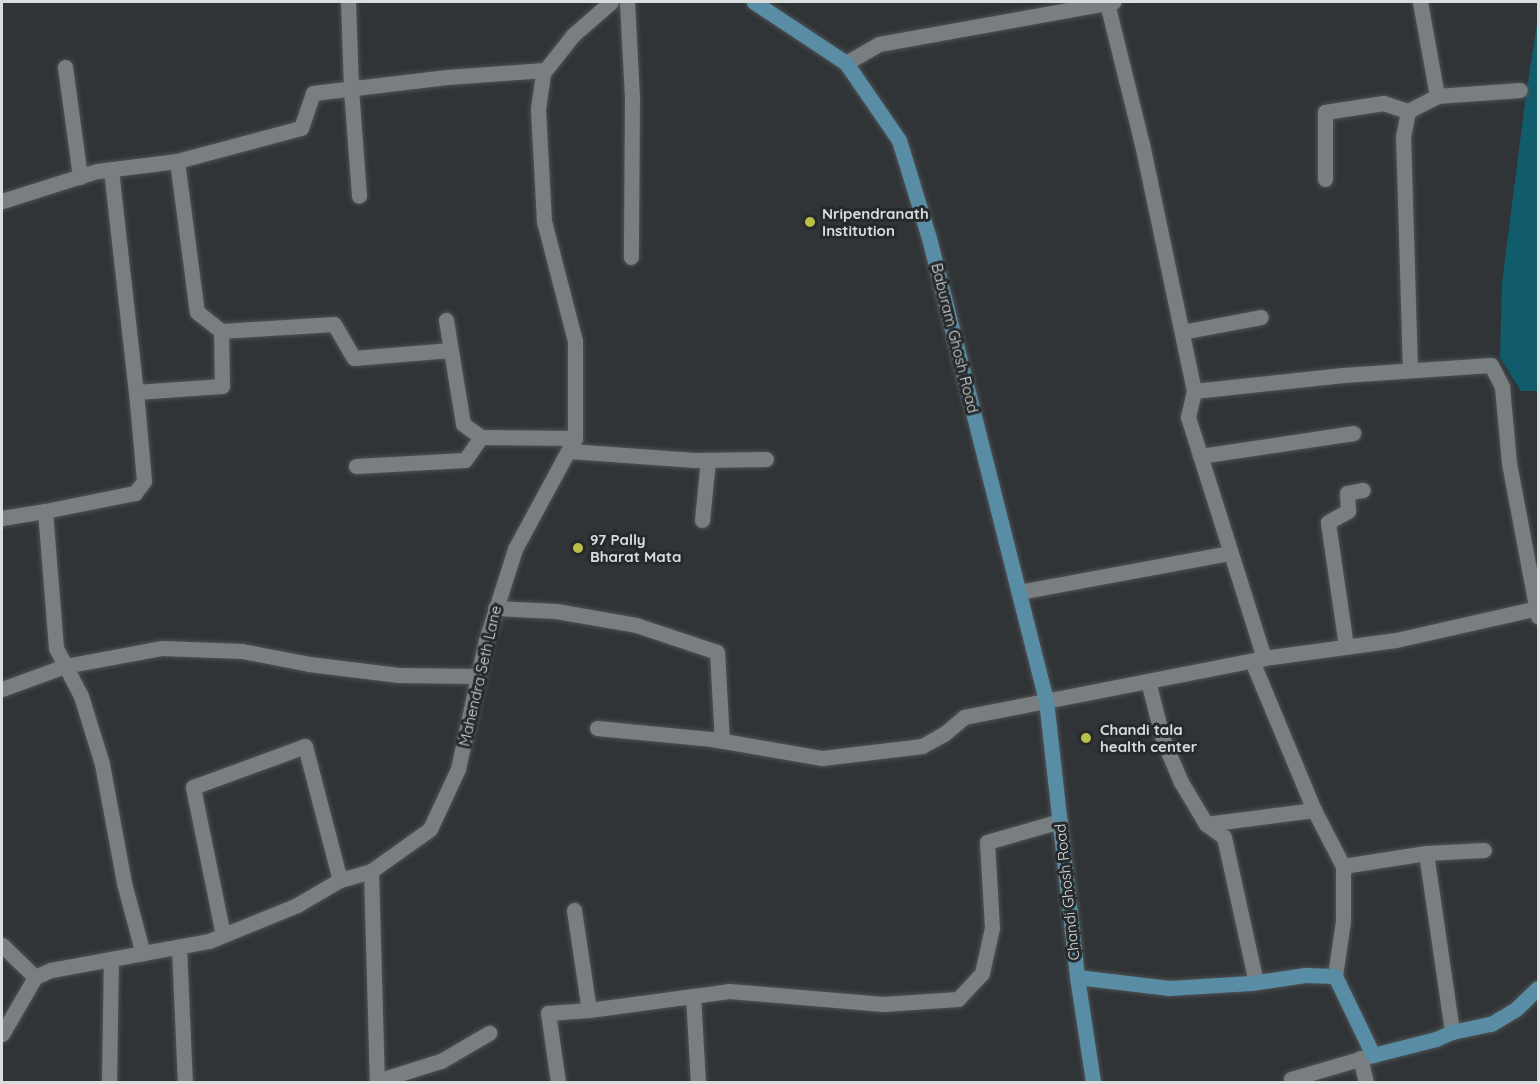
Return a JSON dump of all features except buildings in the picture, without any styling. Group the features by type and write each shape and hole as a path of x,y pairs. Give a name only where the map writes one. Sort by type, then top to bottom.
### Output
{"street":[{"path":"348,2 351,89 359,196"},
{"name":"Mahendra Seth Lane","path":"34,976 51,970 208,941 297,905 340,880 371,871 430,829 458,770 477,676 514,549 572,444 575,341 544,221 538,110 545,70 573,34 611,2"},
{"path":"627,2 632,99 631,257"},
{"name":"Baburam Ghosh Road","path":"754,2 846,63 899,140 929,238 1046,700"},
{"path":"846,63 879,44 1104,2 1142,144 1194,391 1188,417 1258,660 1314,810 1342,866 1343,921 1335,976 1366,1056 1366,1083"},
{"path":"1420,2 1437,96"},
{"path":"65,67 80,177"},
{"path":"2,201 80,177 111,170 177,161 301,128 313,93 447,77 545,70"},
{"path":"1325,179 1325,112 1383,103 1408,111 1437,96 1520,90"},
{"path":"1408,111 1403,137 1410,370"},
{"path":"177,161 197,312 221,330 334,324 354,358 451,350"},
{"path":"2,518 135,493 144,481 111,170"},
{"path":"1182,332 1261,317"},
{"path":"446,320 463,424 481,437 572,444 708,460 766,459"},
{"path":"136,392 222,386 221,330"},
{"path":"597,728 722,741 822,758 922,746 944,734 964,717 1258,660 1396,640 1538,611 1509,463 1502,387 1491,365 1410,370 1194,391"},
{"path":"1200,456 1353,433"},
{"path":"356,466 465,460 481,437"},
{"path":"702,520 708,460"},
{"path":"1346,646 1328,522 1348,511 1347,493 1364,490"},
{"path":"45,511 56,648 81,696 102,764 124,883 143,954"},
{"path":"1019,592 1229,553"},
{"path":"495,608 556,611 636,625 717,652 722,741"},
{"path":"2,689 65,666 162,648 242,651 309,664 398,675 477,676"},
{"path":"1148,681 1163,740 1181,782 1206,824 1224,837 1256,982"},
{"name":"Chandi Ghosh Road","path":"1046,700 1077,977 1093,1083"},
{"path":"223,935 193,787 305,746 340,880"},
{"path":"1206,824 1314,810"},
{"path":"558,1083 548,1013 589,1010 729,991 883,1004 958,999 982,973 992,928 987,842 1060,821"},
{"path":"1342,866 1425,853 1484,850"},
{"path":"1425,853 1452,1032"},
{"path":"371,871 377,1082 441,1061 489,1033"},
{"path":"574,910 589,1010"},
{"path":"2,945 34,976 2,1034"},
{"path":"179,947 185,1083"},
{"path":"109,1083 111,959"},
{"path":"1077,977 1169,988 1256,982 1305,975 1335,976"},
{"path":"1292,1083 1291,1079 1366,1056 1436,1039 1452,1032 1491,1024 1516,1009 1539,988"},
{"path":"693,996 698,1083"}],"shaded area":[{"path":"1538,17 1538,391 1521,391 1500,358 1502,283"}],"place":[{"name":"Nripendranath Institution","path":"810,222"},
{"name":"97 Pally Bharat Mata","path":"578,548"},
{"name":"Chandi tala health center","path":"1086,738"}]}
